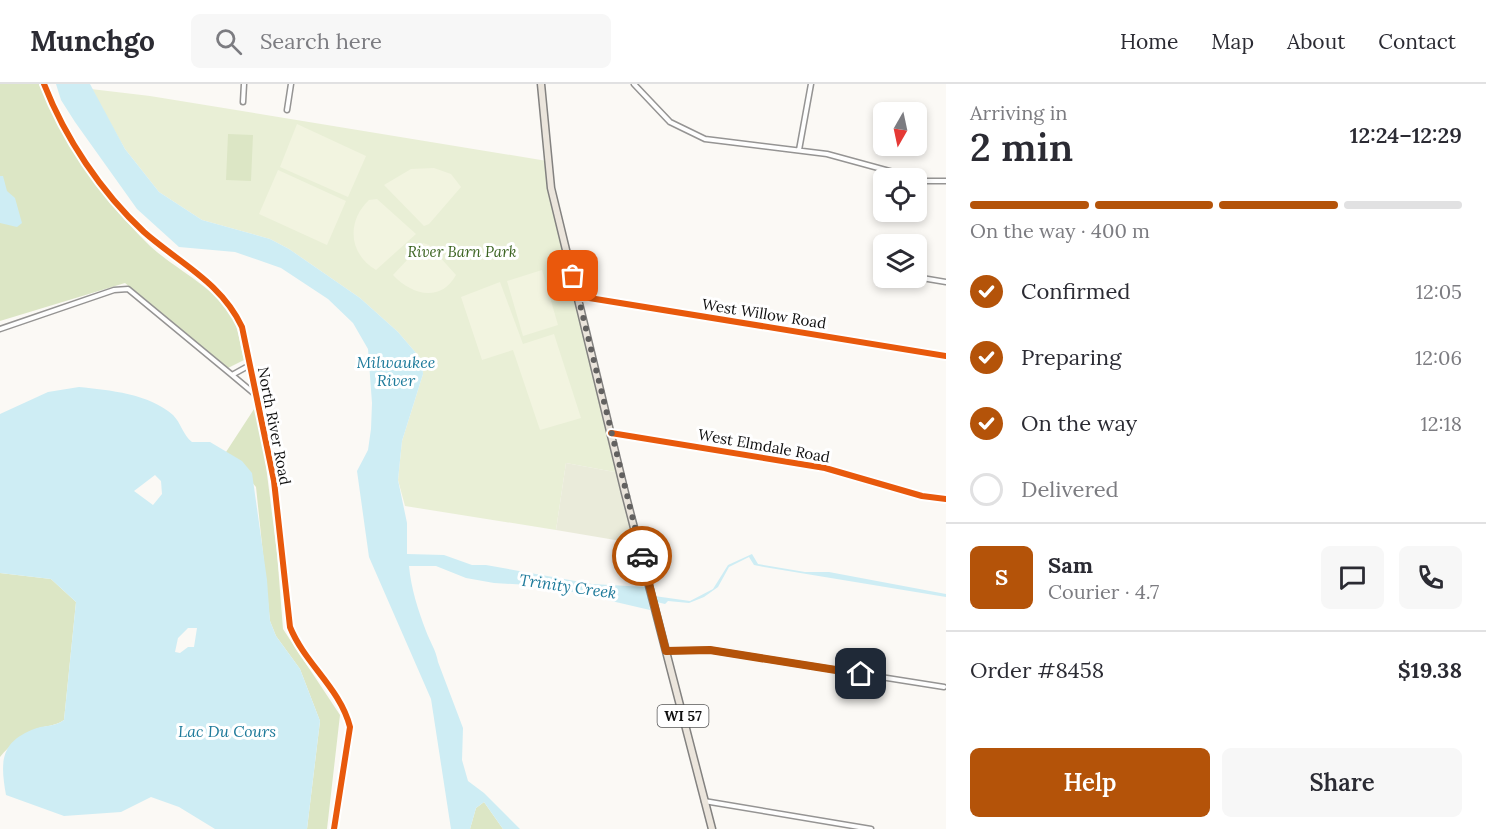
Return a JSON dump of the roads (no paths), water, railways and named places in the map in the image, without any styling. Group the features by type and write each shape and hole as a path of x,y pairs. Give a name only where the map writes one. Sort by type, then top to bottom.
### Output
{"main road":[{"name":"WI 57","path":"541,84 551,188 712,829"}],"street":[{"name":"North River Road","path":"44,84 79,152 112,199 145,232 215,288 232,306 242,327 275,489 290,627 300,647 339,699 346,711 350,727 334,829"},
{"path":"243,84 243,102"},
{"path":"287,110 291,84"},
{"path":"634,84 670,122 705,139 826,154 926,181 946,181"},
{"path":"800,150 811,84"},
{"path":"927,279 946,282"},
{"path":"0,329 114,290 128,289 257,396"},
{"name":"West Willow Road","path":"578,296 946,356"},
{"path":"232,375 250,366"},
{"name":"West Elmdale Road","path":"611,433 825,468 914,494 946,499"},
{"path":"666,651 710,650 944,687"},
{"path":"704,801 871,829"}],"water":[{"name":"Milwaukee River","path":"56,84 90,84 125,149 159,192 202,220 270,239 289,249 360,298 398,332 422,360 423,374 402,441 398,480 407,523 407,554 444,555 472,565 486,565 592,584 646,587 647,595 690,601 713,589 728,565 752,554 758,564 805,572 829,572 946,594 946,597 754,565 749,557 729,567 718,587 704,597 689,603 668,601 665,604 648,600 650,610 547,586 494,583 466,578 436,566 409,566 420,615 463,728 462,760 468,781 484,793 520,829 503,829 484,802 476,808 470,829 451,829 431,699 369,557 357,471 368,450 371,429 372,403 368,349 353,323 328,299 281,268 235,252 179,247 137,209 75,122 61,100"},
{"path":"0,176 3,176 7,191 15,198 22,223 17,227 0,223"},
{"name":"Lac Du Cours","path":"79,387 129,394 153,402 173,415 192,442 210,442 242,461 252,473 267,580 270,621 276,636 300,669 320,721 307,829 215,829 179,807 151,797 121,812 64,816 6,795 3,762 9,746 25,733 64,720 76,602 51,579 0,573 0,414 48,392","holes":["155,475 161,481 162,494 153,505 134,491","188,628 197,628 194,647 188,647 180,653 175,652 178,638"]}],"park label":[{"name":"River Barn Park","path":"462,252"}],"water label":[{"name":"Trinity Creek","path":"568,586"}]}
